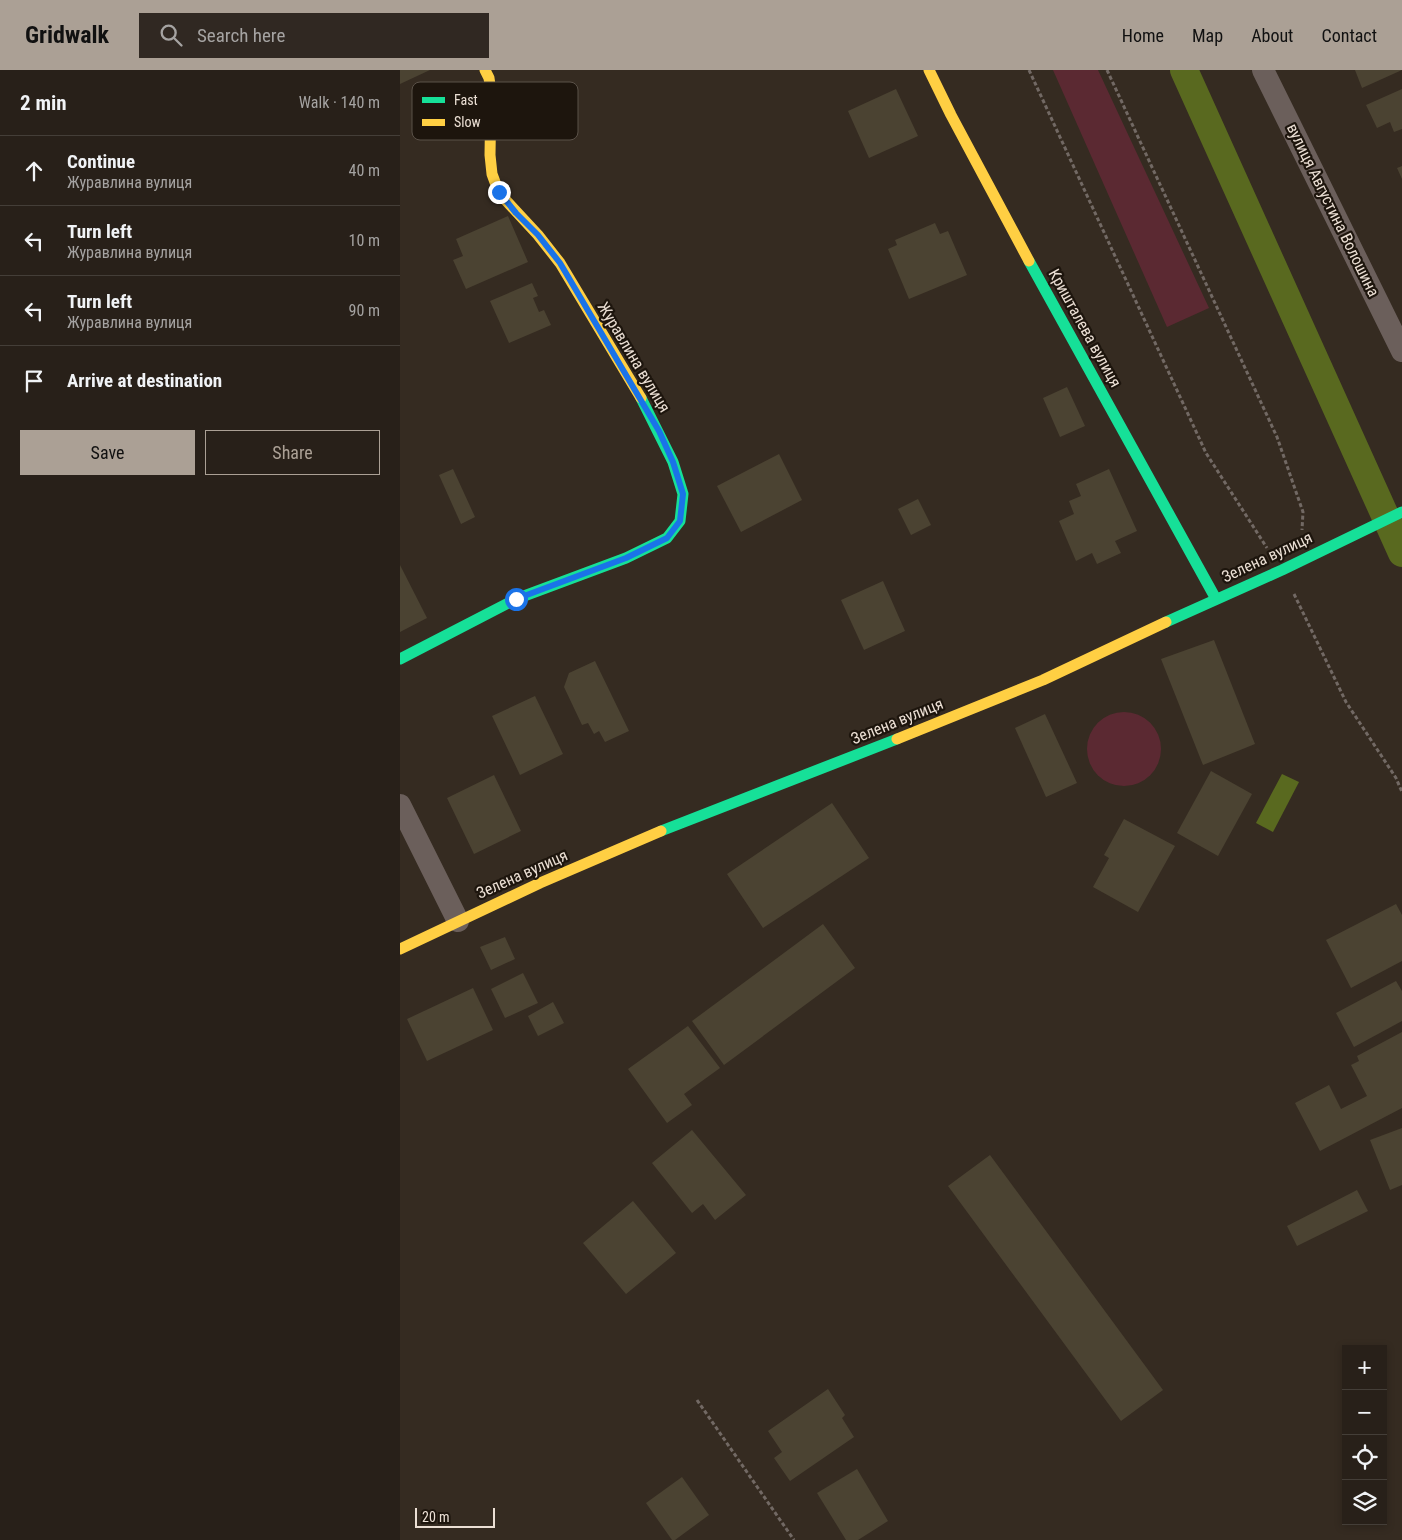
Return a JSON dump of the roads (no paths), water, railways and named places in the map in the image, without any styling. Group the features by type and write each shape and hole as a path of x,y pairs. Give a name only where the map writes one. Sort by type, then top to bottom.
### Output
{"street":[{"name":"Журавлина вулиця","path":"485,70 490,82"},
{"name":"Кришталева вулиця","path":"930,70 951,115 1028,259 1216,599"},
{"name":"вулиця Августина Волошина","path":"1263,70 1402,351"},
{"name":"Журавлина вулиця","path":"400,659 516,599 626,558 659,542 667,538 680,521 683,494 673,462 647,408 560,263 538,235 516,213 499,192 492,174 491,140"},
{"name":"Зелена вулиця","path":"400,949 458,921 661,831 856,756 1043,680 1282,570 1402,512"},
{"path":"400,805 458,921"}],"waterway":[{"path":"1184,70 1402,553"}]}
